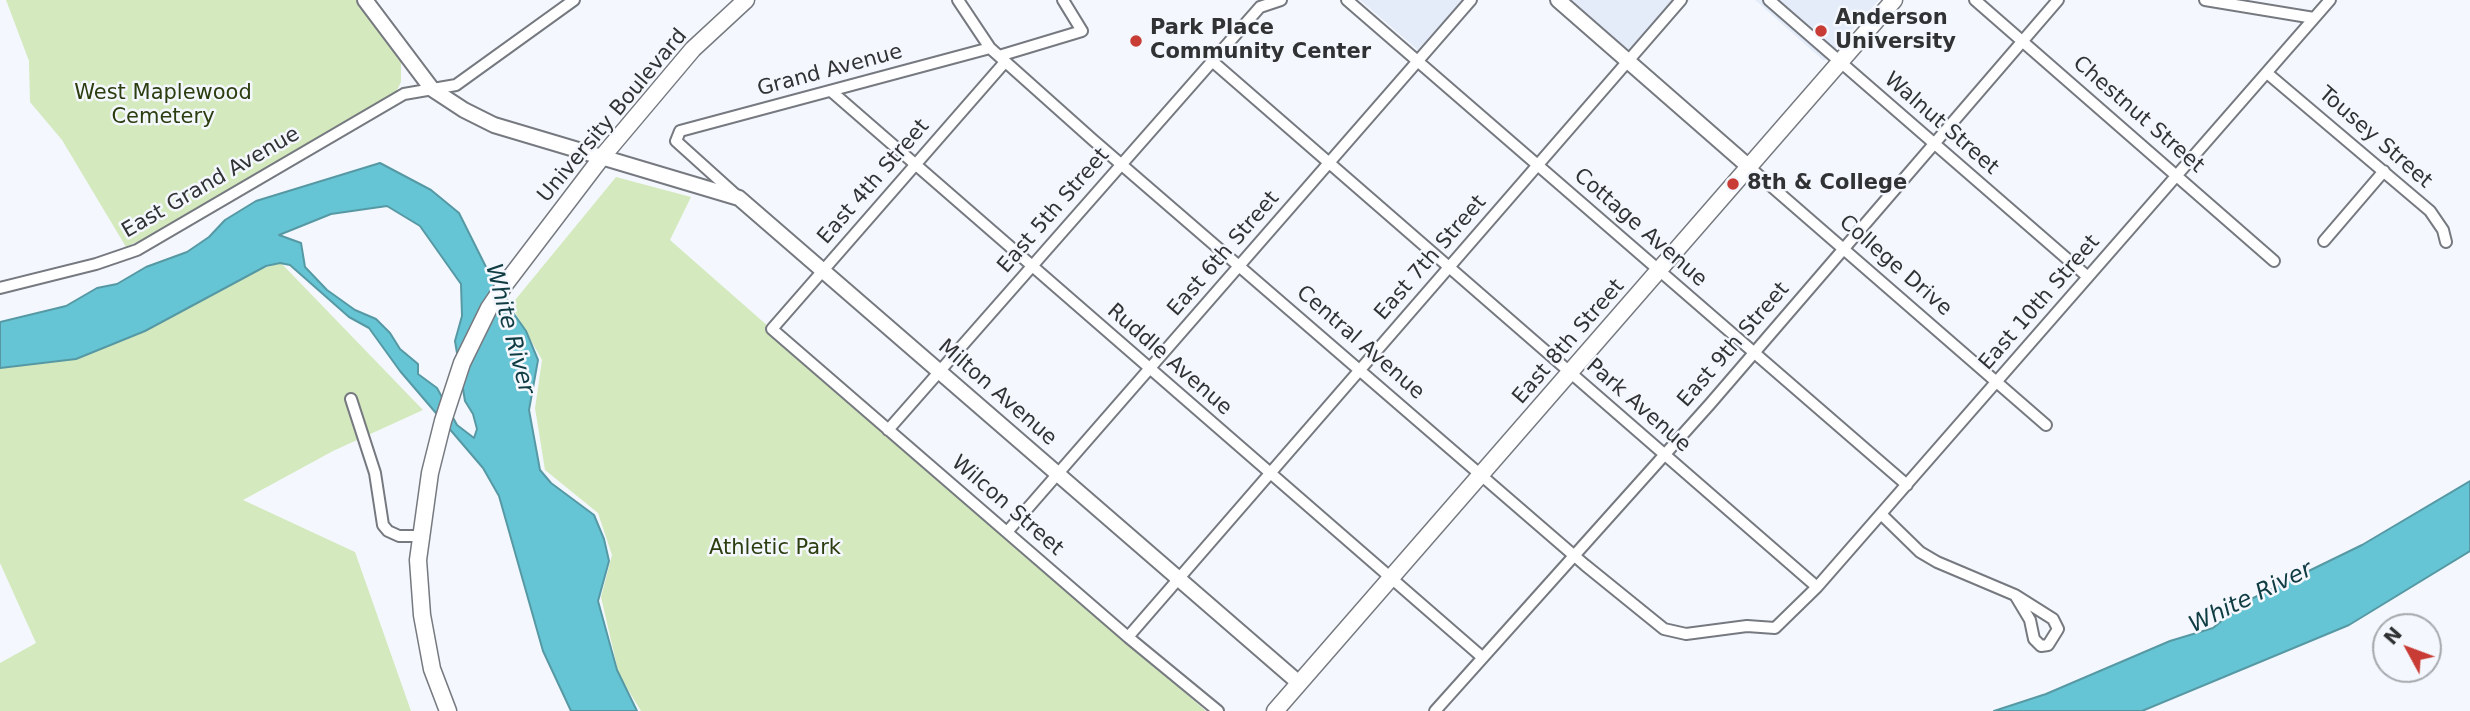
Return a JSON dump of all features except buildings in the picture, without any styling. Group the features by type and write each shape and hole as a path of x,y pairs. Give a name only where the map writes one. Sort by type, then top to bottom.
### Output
{"main road":[{"name":"University Boulevard","path":"447,711 432,668 422,615 418,571 430,473 462,363 489,308 602,157 692,49 746,0"},
{"name":"East 8th Street","path":"1275,711 1894,0"}],"street":[{"path":"365,0 432,89 464,110 494,125 739,198"},
{"name":"East Grand Avenue","path":"0,288 96,264 137,250 404,94 456,85 574,0"},
{"name":"Central Avenue","path":"958,0 998,55 1574,555 1672,633 1686,634 1747,626 1776,628"},
{"name":"Grand Avenue","path":"680,131 831,91 998,55 1082,31 1063,0"},
{"name":"Cottage Avenue","path":"1347,0 1907,485"},
{"name":"East 6th Street","path":"1007,532 1471,0"},
{"name":"College Drive","path":"1558,0 2046,425"},
{"name":"East 7th Street","path":"1128,636 1681,0"},
{"name":"Walnut Street","path":"1769,0 2088,277"},
{"name":"Chestnut Street","path":"1975,0 2274,261"},
{"name":"East 9th Street","path":"1435,711 1664,454 2057,0"},
{"path":"2206,0 2314,19"},
{"name":"East 10th Street","path":"1776,628 1817,587 1907,485 2330,0"},
{"name":"East 5th Street","path":"888,430 1249,18 1260,6 1277,1"},
{"name":"East 4th Street","path":"772,329 915,164 998,55"},
{"name":"Park Avenue","path":"1212,61 1817,587"},
{"name":"Tousey Street","path":"2267,73 2430,211 2443,230 2446,242"},
{"name":"Ruddle Avenue","path":"831,91 1482,657"},
{"name":"Milton Avenue","path":"680,131 676,141 739,198 1299,683"},
{"path":"2324,241 2384,171"},
{"name":"Wilcon Street","path":"772,329 1218,711"},
{"path":"351,399 375,473 383,525 388,531 399,536 421,536"},
{"path":"1881,514 1920,552 1937,562 2015,595 2053,619 2058,629 2048,645 2041,646 2034,639 2030,620 2015,595"}],"shaded area":[{"path":"1360,0 1462,0 1418,50"},
{"path":"1570,0 1690,0 1637,59"},
{"name":"Anderson University","path":"1755,0 1879,0 1824,61"}],"green space":[{"name":"West Maplewood Cemetery","path":"6,0 359,0 401,58 401,82 396,92 383,100 171,226 126,247 62,140 30,102 29,61"},
{"name":"Athletic Park","path":"616,177 691,197 670,240 1206,711 641,711 619,675 601,597 612,555 598,513 545,470 535,408 542,360 511,305"},
{"path":"281,263 423,410 333,451 243,500 355,552 411,711 0,711 0,663 36,643 0,563 0,347"}],"water":[{"name":"White River","path":"380,163 431,190 459,213 487,269 495,273 538,360 529,410 540,470 551,483 594,515 604,539 609,561 598,601 617,670 637,711 571,711 543,651 499,496 483,468 400,371 369,328 349,317 290,265 280,263 266,266 145,331 76,359 0,368 0,322 66,306 97,288 117,284 146,267 187,252 209,237 225,220 256,201","holes":["387,206 420,226 461,284 462,316 455,341 465,401 473,414 477,429 474,438 457,425 437,388 418,374 418,364 400,349 390,333 376,319 355,310 327,290 305,267 301,243 279,235 331,214"]},
{"path":"2470,481 2470,551 2349,625 2142,711 1994,711 2046,694 2170,641 2213,628 2245,602 2362,545"}],"place":[{"name":"Anderson University","path":"1821,31"},
{"name":"Park Place Community Center","path":"1136,41"},
{"name":"8th & College","path":"1733,184"}]}
